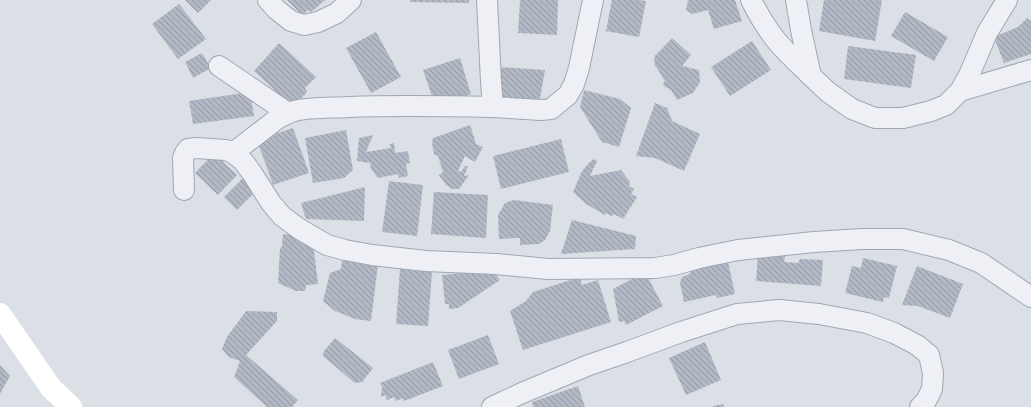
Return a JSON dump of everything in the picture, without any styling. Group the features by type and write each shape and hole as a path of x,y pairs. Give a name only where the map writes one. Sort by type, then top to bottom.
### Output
{"street":[{"path":"268,0 277,10 291,21 304,25 318,22 337,13 351,0"},
{"path":"488,0 493,107"},
{"path":"233,153 288,113 293,111 358,107 430,106 493,107 541,110 551,108 568,95 574,84 594,0"},
{"path":"751,0 772,35 811,76 828,92 852,109 875,118 903,118 946,105 960,91 972,68 987,32 1007,0"},
{"path":"796,0 800,30 811,76"},
{"path":"219,66 288,113"},
{"path":"960,91 1031,70"},
{"path":"184,190 183,158 188,149 196,148 226,150 233,153 243,161 271,204 282,216 298,228 328,244 345,250 372,255 426,261 496,264 548,269 655,268 738,250 814,242 862,239 904,239 949,250 981,263 1031,296"},
{"path":"492,407 589,365 687,330 737,314 779,310 819,314 866,323 894,333 917,345 929,355 933,373 932,389 926,401 920,407"},
{"path":"1,316 51,388 71,407"}],"building":[{"path":"185,0 211,0 198,13"},
{"path":"287,0 325,0 311,12 308,10 302,15"},
{"path":"410,0 469,0 469,3 410,2"},
{"path":"520,0 558,0 557,35 518,33"},
{"path":"612,0 646,1 639,37 606,31"},
{"path":"688,0 735,0 742,21 714,29 708,10 692,14 686,10"},
{"path":"824,0 882,0 875,41 819,31"},
{"path":"179,4 206,39 178,59 152,24"},
{"path":"905,12 948,37 934,61 891,36"},
{"path":"1027,18 1031,21 1031,54 1004,63 994,37 1018,27"},
{"path":"376,32 401,77 371,93 346,48"},
{"path":"672,38 691,55 682,66 699,70 700,82 693,93 677,100 671,90 664,86 663,84 665,81 655,66 654,57"},
{"path":"752,41 771,70 730,96 711,67"},
{"path":"279,43 316,77 305,88 307,92 293,107 254,71"},
{"path":"848,46 916,55 911,88 844,79"},
{"path":"202,53 211,68 193,78 185,62"},
{"path":"460,58 471,94 435,105 423,70"},
{"path":"499,67 545,70 539,104 500,101"},
{"path":"584,90 620,99 631,108 619,147 602,142 580,107"},
{"path":"250,92 254,116 193,124 189,101"},
{"path":"655,103 667,108 672,121 700,134 684,171 655,158 636,156"},
{"path":"470,125 476,144 483,147 475,162 465,156 458,171 461,172 465,166 468,166 464,176 469,175 459,189 452,189 446,185 439,175 443,172 438,156 434,154 432,143 433,138"},
{"path":"293,128 309,173 273,185 257,140"},
{"path":"346,130 353,170 344,178 313,183 305,138"},
{"path":"373,135 366,152 391,148 390,144 394,143 395,153 408,151 410,163 406,164 408,176 399,178 398,174 378,178 371,169 370,163 357,161 359,138"},
{"path":"561,139 569,172 501,189 493,156"},
{"path":"214,153 237,175 218,195 195,173"},
{"path":"594,159 597,161 590,176 621,170 630,182 629,186 634,189 631,194 637,197 623,219 614,214 612,216 606,213 605,215 586,204 573,192 582,171"},
{"path":"245,176 258,189 237,210 224,197"},
{"path":"389,181 423,185 417,236 382,232"},
{"path":"365,187 364,221 306,219 301,203"},
{"path":"434,192 488,195 486,238 431,234"},
{"path":"514,200 553,205 550,231 545,240 539,244 520,245 520,238 499,239 498,215 505,203"},
{"path":"572,220 636,236 635,249 561,254"},
{"path":"283,234 299,235 313,243 318,284 306,285 305,291 296,291 278,283 280,248 282,247"},
{"path":"758,254 785,256 784,262 798,263 800,259 823,260 821,286 756,281"},
{"path":"727,257 735,294 717,298 716,295 684,302 680,283 682,277 690,274 692,265"},
{"path":"863,258 897,266 889,298 884,297 883,302 845,293 852,266 861,268"},
{"path":"342,260 378,264 371,321 355,319 335,311 323,301 330,273 341,269"},
{"path":"917,266 963,284 950,318 918,306 902,305"},
{"path":"400,269 432,272 428,326 396,324"},
{"path":"493,270 500,280 458,308 449,309 449,304 445,304 442,275"},
{"path":"645,272 663,306 626,325 624,321 619,322 613,289"},
{"path":"580,277 582,285 598,280 611,322 523,350 510,311 526,301 533,292"},
{"path":"246,311 277,312 277,321 246,355 298,400 292,407 267,407 234,377 240,361 229,357 222,349 227,337"},
{"path":"488,335 499,364 459,379 448,350"},
{"path":"335,338 373,368 362,382 355,383 323,356 324,351"},
{"path":"705,342 721,380 686,395 669,358"},
{"path":"433,362 443,386 404,401 403,398 396,401 394,397 387,400 385,395 381,397 382,387 380,383"},
{"path":"0,365 10,376 0,394"},
{"path":"578,386 585,407 533,407 532,402"},
{"path":"723,404 724,407 713,407 713,406"}]}
